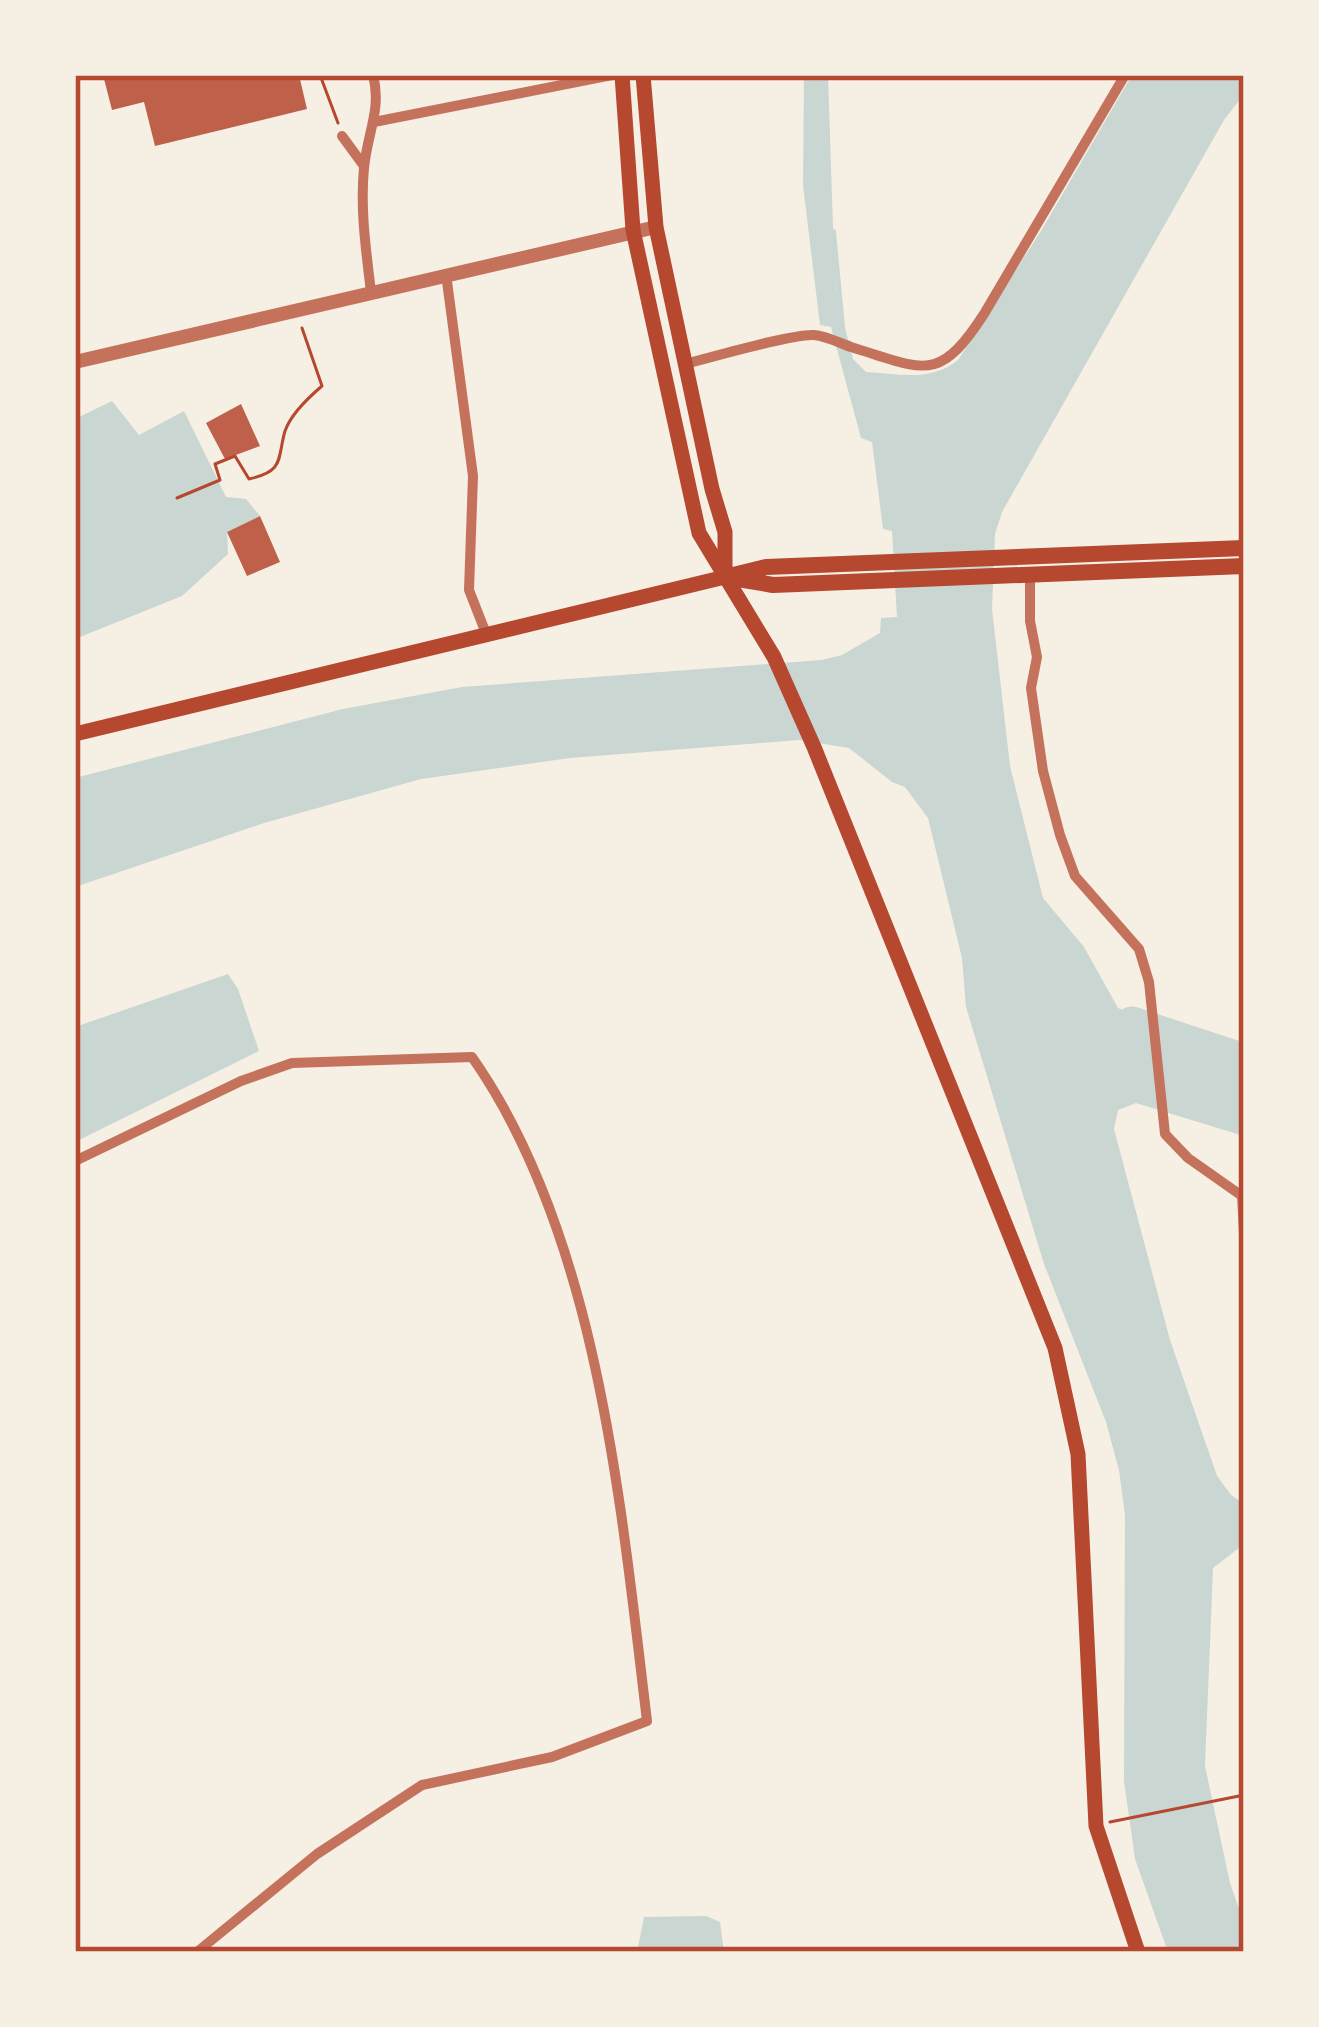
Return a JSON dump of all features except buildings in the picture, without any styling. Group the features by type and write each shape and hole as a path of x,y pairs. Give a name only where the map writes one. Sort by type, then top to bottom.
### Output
{"main road":[{"path":"622,75 633,230 699,533 774,658 814,747 1055,1348 1078,1454 1096,1826 1138,1952"},
{"path":"643,75 656,227 725,532 725,577"},
{"path":"75,734 725,577 773,585 882,572 1244,548"},
{"path":"995,566 1030,573 1244,566"}],"street":[{"path":"370,292 362,225 364,166 379,98 373,75"},
{"path":"374,122 612,75"},
{"path":"685,364 813,335 912,366 931,368 942,362 962,348 985,314 1125,75"},
{"path":"342,136 364,166"},
{"path":"75,362 656,227"},
{"path":"446,274 473,476 469,590 487,635"},
{"path":"1030,573 1030,621 1037,657 1030,688 1043,771 1060,835 1075,876 1139,950 1153,1015 1165,1134 1174,1147 1243,1195 1244,1233"},
{"path":"75,1161 241,1081 292,1063 472,1057 501,1098 561,1232 608,1435 647,1721 552,1757 422,1785 316,1854 197,1952"}],"path":[{"path":"320,75 342,136"},
{"path":"177,498 220,480 215,464 225,459 235,456 249,479 278,466 286,430 322,386 296,309"},
{"path":"1122,1818 1244,1795"}],"shaded area":[{"path":"804,75 828,75 835,288 853,359 866,372 914,375 937,371 958,360 1041,231 1132,75 1244,75 1244,94 1224,120 1002,512 995,534 992,609 1010,766 1043,898 1084,947 1118,1008 1172,1030 1173,1040 1244,1055 1244,1136 1136,1103 1118,1110 1114,1129 1170,1340 1217,1476 1244,1504 1244,1544 1213,1568 1205,1766 1230,1883 1244,1923 1244,1952 1168,1952 1135,1859 1124,1781 1125,1515 1119,1470 1106,1422 1044,1264 966,1007 962,958 928,818 905,787 849,748 799,740 570,758 421,779 264,823 75,887 75,778 343,709 462,687 822,660 842,655 880,633 881,618 897,617 892,531 883,529 872,442 861,438 831,327 820,325 803,185"},
{"path":"112,401 139,435 184,411 226,497 246,499 260,516 227,532 228,554 182,596 75,639 75,419"},
{"path":"228,974 238,989 259,1051 75,1142 75,1027"},
{"path":"706,1916 720,1922 724,1952 637,1952 644,1917"}],"waterway":[{"path":"833,232 842,327"},
{"path":"1132,1023 1244,1060"}]}
